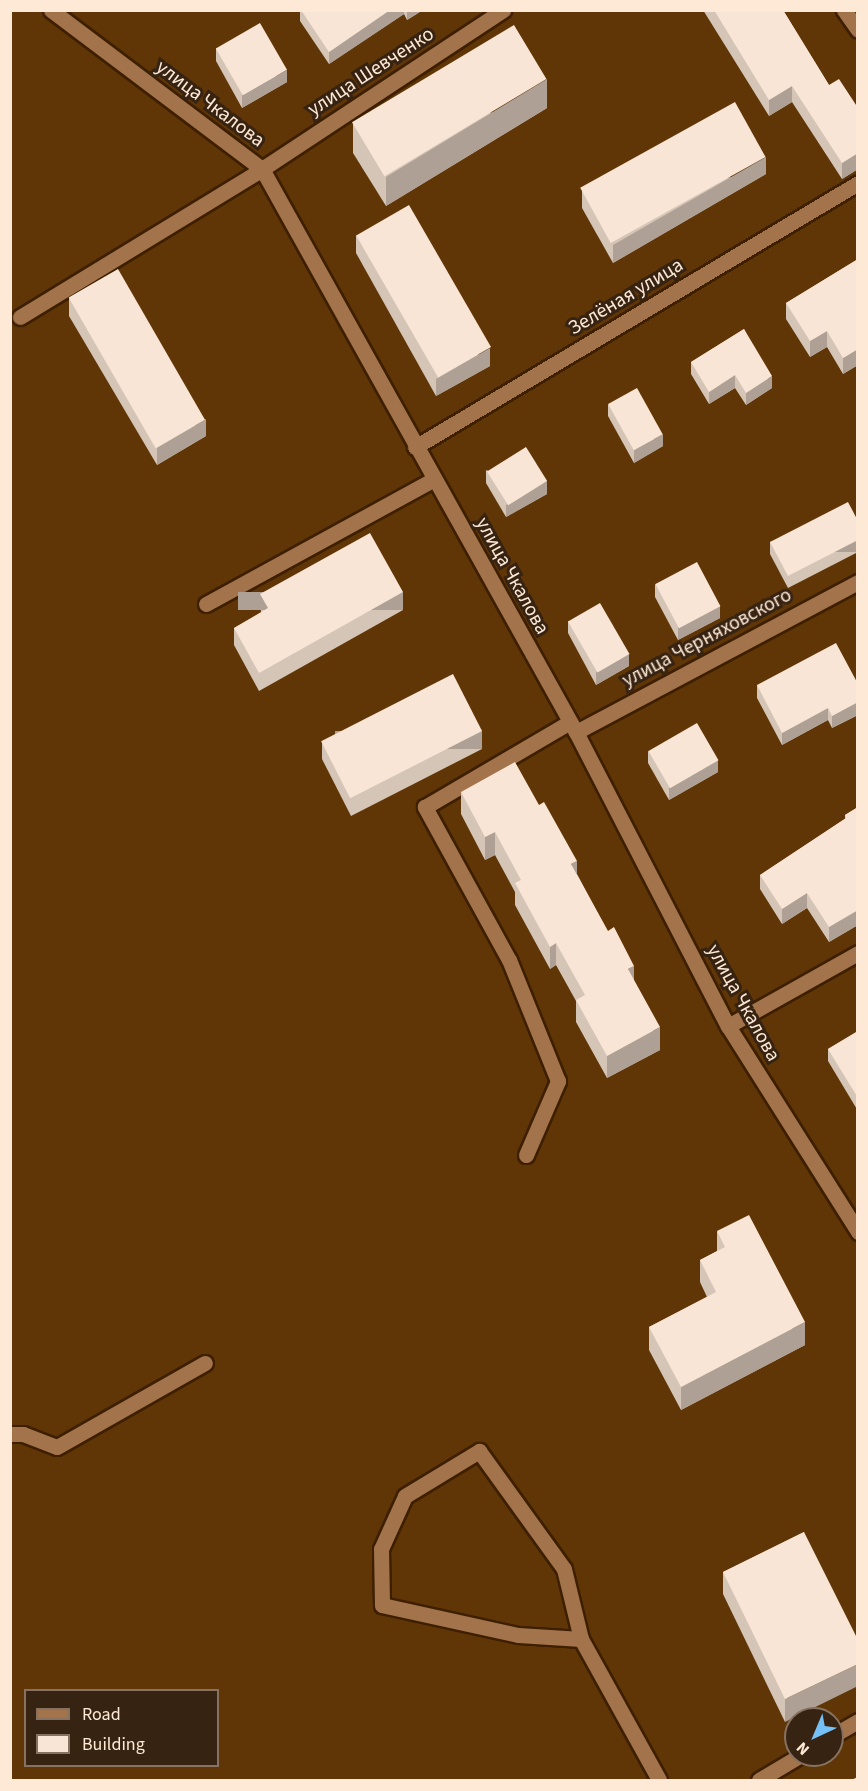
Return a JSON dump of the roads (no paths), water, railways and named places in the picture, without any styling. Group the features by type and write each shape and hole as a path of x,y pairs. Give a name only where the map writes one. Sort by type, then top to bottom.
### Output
{"street":[{"name":"улица Чкалова","path":"51,10 262,168 415,447 573,727 728,1026 858,1232"},
{"name":"улица Шевченко","path":"20,317 262,168 503,10"},
{"path":"844,10 858,30"},
{"name":"Зелёная улица","path":"415,447 858,183"},
{"path":"206,603 434,479"},
{"name":"улица Черняховского","path":"526,1155 558,1081 509,960 425,807 573,727 858,582"},
{"path":"728,1026 858,953"},
{"path":"10,1434 23,1434 57,1447 205,1363"},
{"path":"581,1639 518,1635 382,1605 381,1549 405,1496 478,1451 564,1569 581,1639 659,1780"},
{"path":"844,1729 858,1721"},
{"path":"759,1780 784,1765"}]}
